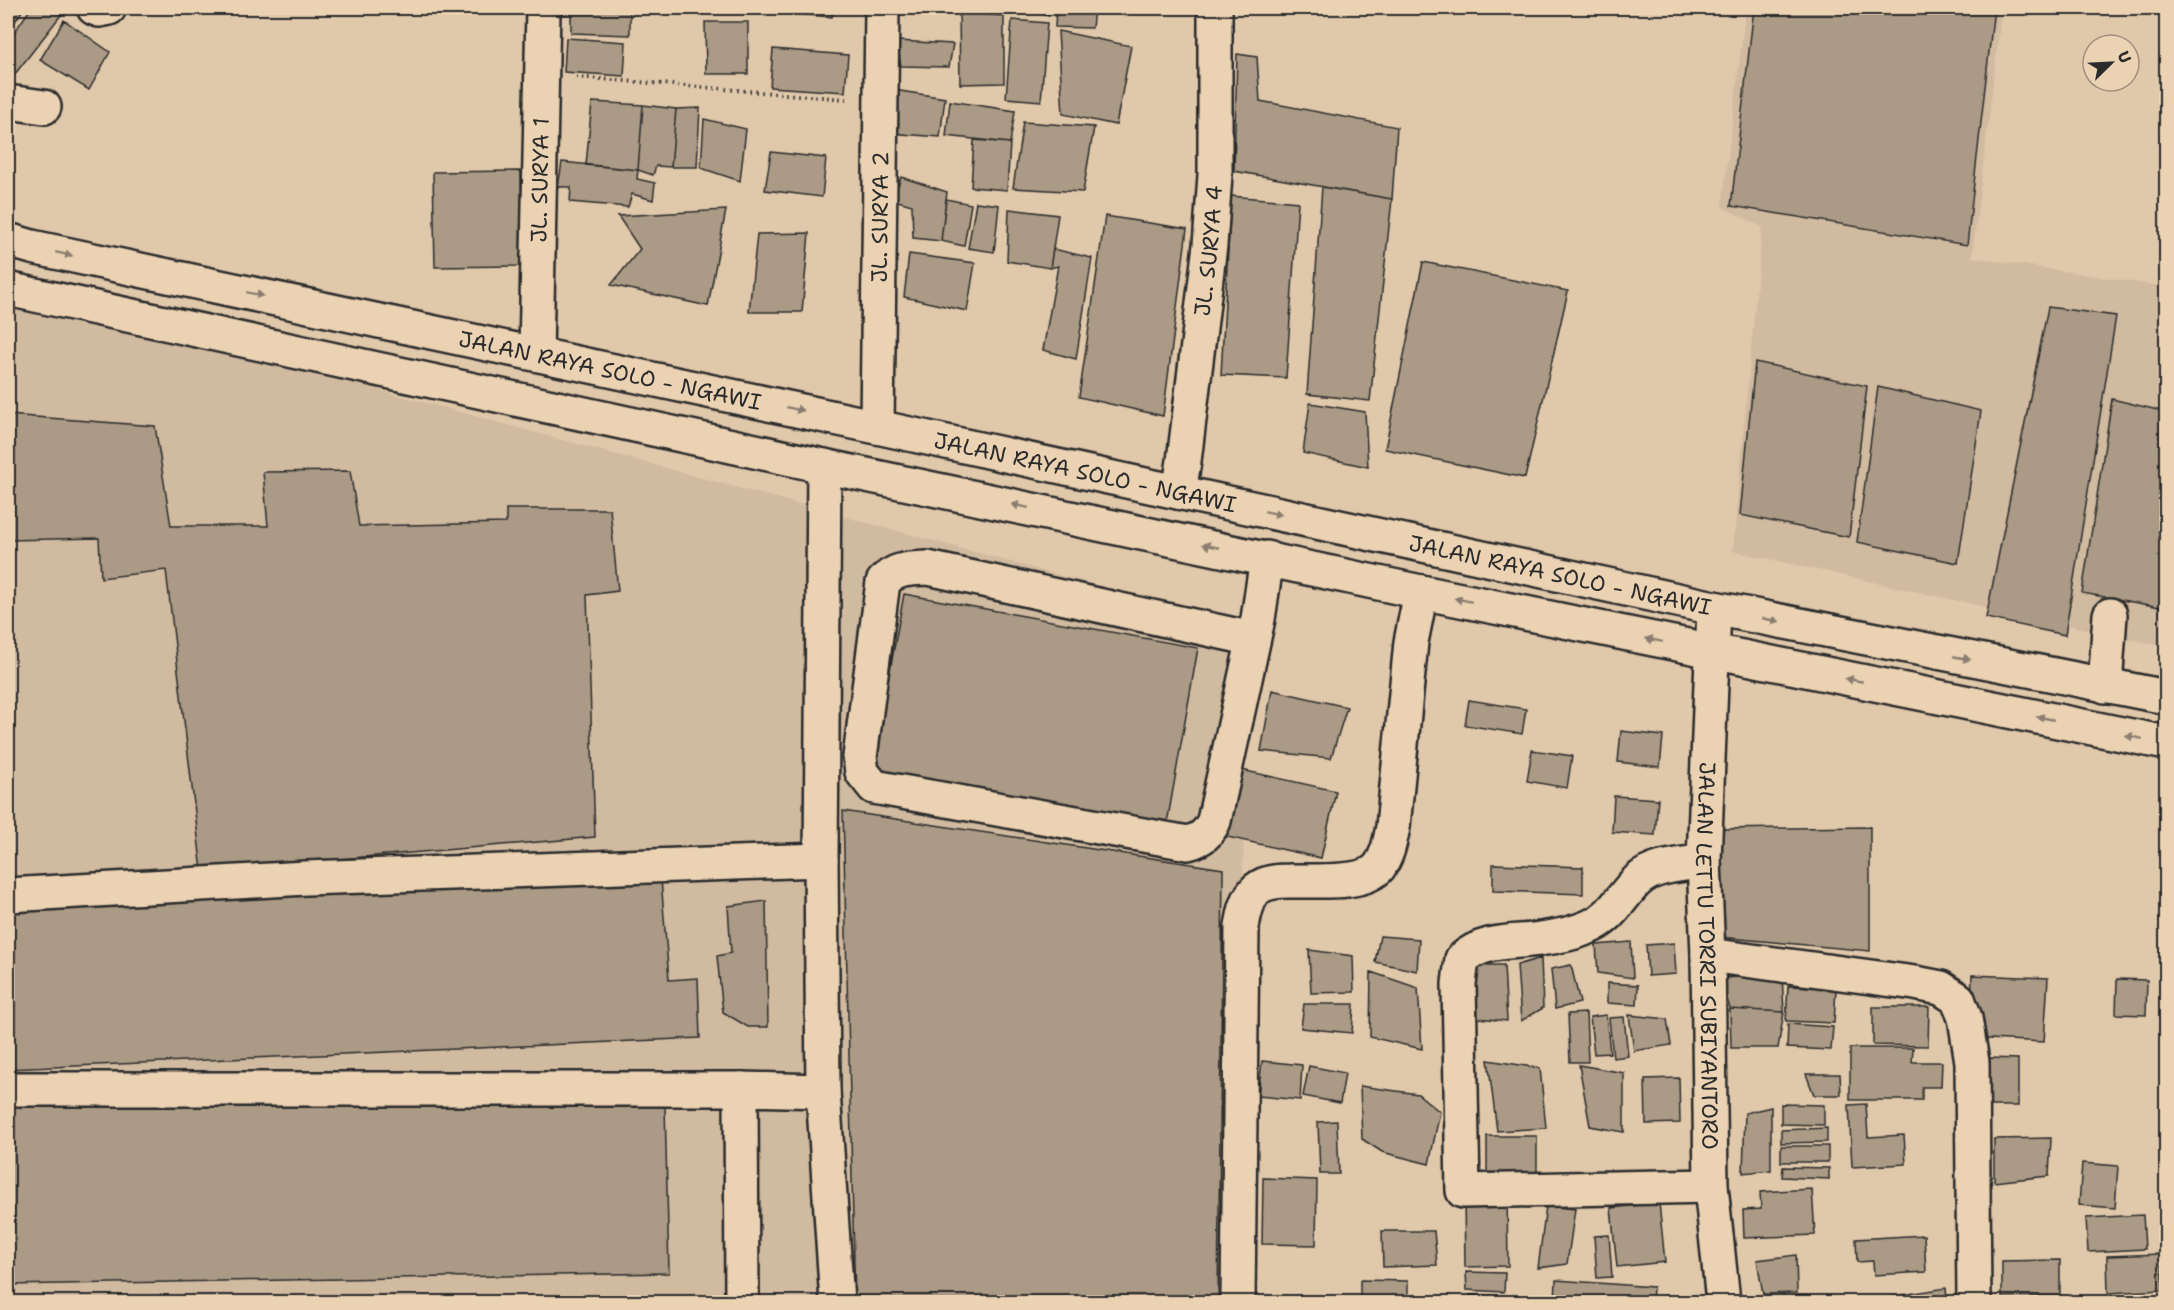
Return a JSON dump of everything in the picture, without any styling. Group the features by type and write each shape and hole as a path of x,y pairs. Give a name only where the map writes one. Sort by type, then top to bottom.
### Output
{"main road":[{"path":"94,8 99,10 109,8"},
{"name":"JL. SURYA 1","path":"536,354 543,8"},
{"name":"JL. SURYA 2","path":"877,426 882,8"},
{"name":"JL. SURYA 4","path":"1179,492 1210,245 1215,175 1215,8"},
{"path":"8,102 44,107"},
{"name":"JALAN RAYA SOLO - NGAWI","path":"8,240 44,250 877,426 1714,609 2166,697"},
{"name":"JALAN RAYA SOLO - NGAWI","path":"8,289 824,466 1421,592 2166,743"},
{"path":"824,466 821,860 824,1091 837,1302"},
{"path":"1253,639 928,568 897,571 883,582 860,757 862,772 874,787 1188,843 1199,840 1209,832 1214,821 1253,639 1267,558"},
{"path":"1238,1302 1242,927 1246,906 1255,891 1274,881 1348,880 1368,875 1378,868 1388,852 1393,827 1411,642 1421,592"},
{"name":"JALAN LETTU TORRI SUBIYANTORO","path":"1714,609 1704,861 1708,955 1711,1186 1723,1302"},
{"path":"2102,730 2110,615"},
{"path":"8,895 306,879 821,860"},
{"path":"1704,861 1649,873 1638,880 1605,919 1588,927 1543,939 1485,945 1471,951 1462,959 1459,984 1463,1191 1711,1186"},
{"path":"1708,955 1915,983 1941,988 1958,999 1965,1018 1972,1062 1974,1302"},
{"path":"18,1089 824,1091"},
{"path":"741,1089 742,1302"}],"path":[{"path":"542,74 881,102"}],"shaded area":[{"path":"1746,8 2002,8 1972,257 2166,287 2166,647 1733,551 1762,227 1722,207"},
{"path":"8,289 1250,627 1241,927 1237,1302 8,1302"}],"building":[{"path":"8,8 24,8 8,32"},
{"path":"31,8 49,8 61,15 8,83 8,41"},
{"path":"571,8 630,8 630,35 571,33"},
{"path":"794,8 834,8 832,17 794,14"},
{"path":"1016,8 1049,8 1049,16"},
{"path":"1056,8 1094,8 1092,28 1055,27"},
{"path":"1754,8 1994,8 1967,245 1731,206"},
{"path":"959,12 1004,16 1004,83 960,84"},
{"path":"64,20 110,52 89,90 40,60"},
{"path":"1012,20 1047,23 1041,101 1006,98"},
{"path":"705,22 748,22 748,74 706,74"},
{"path":"1058,31 1131,46 1116,125 1063,114"},
{"path":"566,38 626,42 624,76 564,72"},
{"path":"897,41 953,44 949,67 901,66"},
{"path":"773,49 848,55 845,92 770,87"},
{"path":"1237,54 1257,57 1260,101 1397,127 1392,199 1234,171"},
{"path":"887,89 945,98 940,137 888,133"},
{"path":"950,101 1015,111 1010,143 946,136"},
{"path":"592,102 643,105 638,170 586,165"},
{"path":"643,105 676,109 671,167 656,166 653,175 638,170"},
{"path":"700,108 697,167 671,167 676,109"},
{"path":"704,119 746,129 740,181 701,168"},
{"path":"1023,122 1094,127 1083,192 1013,188"},
{"path":"974,140 1010,143 1007,190 971,187"},
{"path":"771,152 826,158 822,197 765,190"},
{"path":"562,162 638,170 637,179 655,183 653,200 632,194 628,207 570,202 571,187 558,187"},
{"path":"521,171 523,266 435,267 433,172"},
{"path":"901,177 947,192 941,241 913,238 912,205 894,200"},
{"path":"1322,187 1392,199 1370,401 1307,394"},
{"path":"1231,196 1298,202 1286,378 1221,375"},
{"path":"946,199 971,204 964,246 941,241"},
{"path":"976,202 999,205 994,252 968,248"},
{"path":"1009,209 1058,215 1050,268 1007,261"},
{"path":"726,210 708,306 611,285 640,249 618,216"},
{"path":"1105,216 1187,229 1163,416 1079,397"},
{"path":"809,233 802,312 749,312 757,234"},
{"path":"1053,249 1092,258 1076,359 1043,350 1058,266 1050,268"},
{"path":"909,254 975,263 967,311 904,297"},
{"path":"1423,262 1568,291 1525,478 1385,449"},
{"path":"2048,307 2116,316 2065,635 1986,618"},
{"path":"1755,362 1867,386 1849,537 1740,515"},
{"path":"1878,387 1981,411 1958,563 1857,542"},
{"path":"2112,399 2166,412 2166,608 2082,593"},
{"path":"1310,403 1365,412 1368,467 1303,453"},
{"path":"8,415 155,426 171,526 268,526 263,472 350,471 359,526 506,523 506,509 610,509 618,591 587,595 595,837 202,871 166,570 101,578 99,538 8,540"},
{"path":"904,594 1198,648 1166,829 871,774"},
{"path":"1272,690 1347,707 1331,758 1261,751"},
{"path":"1469,700 1526,709 1522,734 1465,725"},
{"path":"1621,731 1663,736 1660,767 1618,762"},
{"path":"1532,750 1572,756 1567,788 1527,781"},
{"path":"1237,769 1336,791 1321,858 1223,836"},
{"path":"1614,796 1658,799 1655,835 1612,832"},
{"path":"843,811 1223,869 1218,1302 855,1302"},
{"path":"1870,827 1870,951 1719,937 1718,829"},
{"path":"1493,864 1583,867 1583,894 1493,891"},
{"path":"661,879 669,980 698,978 700,1038 8,1069 8,899"},
{"path":"766,901 768,1027 748,1027 723,1012 717,956 731,953 728,906"},
{"path":"1380,936 1419,939 1417,971 1375,962"},
{"path":"1631,942 1633,978 1598,973 1596,945"},
{"path":"1674,943 1676,974 1648,976 1646,945"},
{"path":"1309,950 1353,956 1354,992 1311,993"},
{"path":"1541,958 1543,1008 1521,1021 1517,965"},
{"path":"1474,965 1504,965 1507,1021 1478,1018"},
{"path":"1571,965 1580,1003 1555,1009 1551,969"},
{"path":"1371,972 1418,988 1422,1049 1370,1037"},
{"path":"1782,975 1784,1012 1730,1009 1721,978"},
{"path":"1972,975 2048,978 2044,1042 1970,1038"},
{"path":"2117,979 2147,980 2146,1015 2116,1014"},
{"path":"1607,983 1638,985 1637,1005 1607,1003"},
{"path":"1788,986 1836,988 1834,1023 1786,1021"},
{"path":"1304,1004 1354,1004 1352,1033 1301,1028"},
{"path":"1873,1007 1929,1007 1928,1046 1873,1045"},
{"path":"1730,1009 1784,1012 1778,1048 1731,1048"},
{"path":"1586,1013 1588,1062 1570,1062 1568,1014"},
{"path":"1606,1015 1610,1053 1594,1054 1590,1017"},
{"path":"1629,1015 1667,1019 1671,1045 1634,1051"},
{"path":"1624,1017 1628,1056 1613,1058 1609,1018"},
{"path":"1788,1024 1833,1027 1831,1050 1787,1048"},
{"path":"1850,1048 1913,1048 1912,1062 1942,1062 1941,1087 1922,1087 1922,1100 1850,1100"},
{"path":"1988,1058 2018,1059 2018,1106 1988,1106"},
{"path":"1488,1060 1540,1068 1546,1128 1497,1131"},
{"path":"1262,1061 1302,1065 1300,1100 1258,1096"},
{"path":"1579,1065 1624,1073 1624,1132 1590,1126"},
{"path":"1309,1066 1345,1073 1340,1103 1303,1096"},
{"path":"1806,1074 1840,1074 1841,1095 1814,1095"},
{"path":"1679,1078 1680,1123 1646,1124 1645,1079"},
{"path":"1360,1086 1418,1094 1440,1112 1429,1164 1382,1152 1362,1139"},
{"path":"8,1097 665,1105 669,1273 8,1285"},
{"path":"1781,1104 1824,1105 1824,1125 1781,1124"},
{"path":"1866,1104 1868,1137 1904,1135 1906,1164 1852,1167 1849,1105"},
{"path":"1771,1107 1771,1170 1743,1173 1745,1113"},
{"path":"1337,1121 1339,1174 1320,1174 1318,1122"},
{"path":"1827,1128 1827,1142 1781,1143 1781,1130"},
{"path":"1487,1136 1537,1136 1537,1172 1487,1173"},
{"path":"2051,1138 2049,1176 1994,1182 1994,1139"},
{"path":"1781,1146 1828,1146 1828,1162 1781,1162"},
{"path":"2082,1163 2118,1166 2115,1208 2079,1205"},
{"path":"1783,1167 1829,1168 1829,1179 1782,1177"},
{"path":"1263,1178 1317,1180 1316,1245 1262,1244"},
{"path":"1812,1189 1815,1235 1744,1238 1743,1210 1761,1209 1760,1192"},
{"path":"1507,1196 1508,1266 1465,1267 1464,1197"},
{"path":"1659,1203 1665,1262 1617,1267 1611,1208"},
{"path":"1546,1206 1575,1209 1567,1264 1538,1268"},
{"path":"2143,1215 2145,1249 2088,1252 2086,1218"},
{"path":"1382,1231 1434,1231 1437,1265 1383,1267"},
{"path":"1609,1235 1612,1277 1597,1278 1594,1236"},
{"path":"1924,1235 1926,1272 1874,1275 1873,1261 1857,1262 1856,1239"},
{"path":"2162,1254 2163,1290 2108,1293 2107,1256"},
{"path":"1796,1255 1797,1293 1763,1294 1757,1260"},
{"path":"2060,1260 2060,1296 2002,1297 2002,1261"},
{"path":"1466,1272 1505,1273 1504,1292 1467,1290"},
{"path":"1360,1280 1408,1281 1408,1302 1360,1302"},
{"path":"1556,1280 1653,1287 1652,1302 1555,1302"},
{"path":"1946,1288 1947,1302 1858,1302"},
{"path":"1470,1295 1511,1296 1512,1302 1470,1302"},
{"path":"2068,1298 2068,1302 1996,1302"}]}
